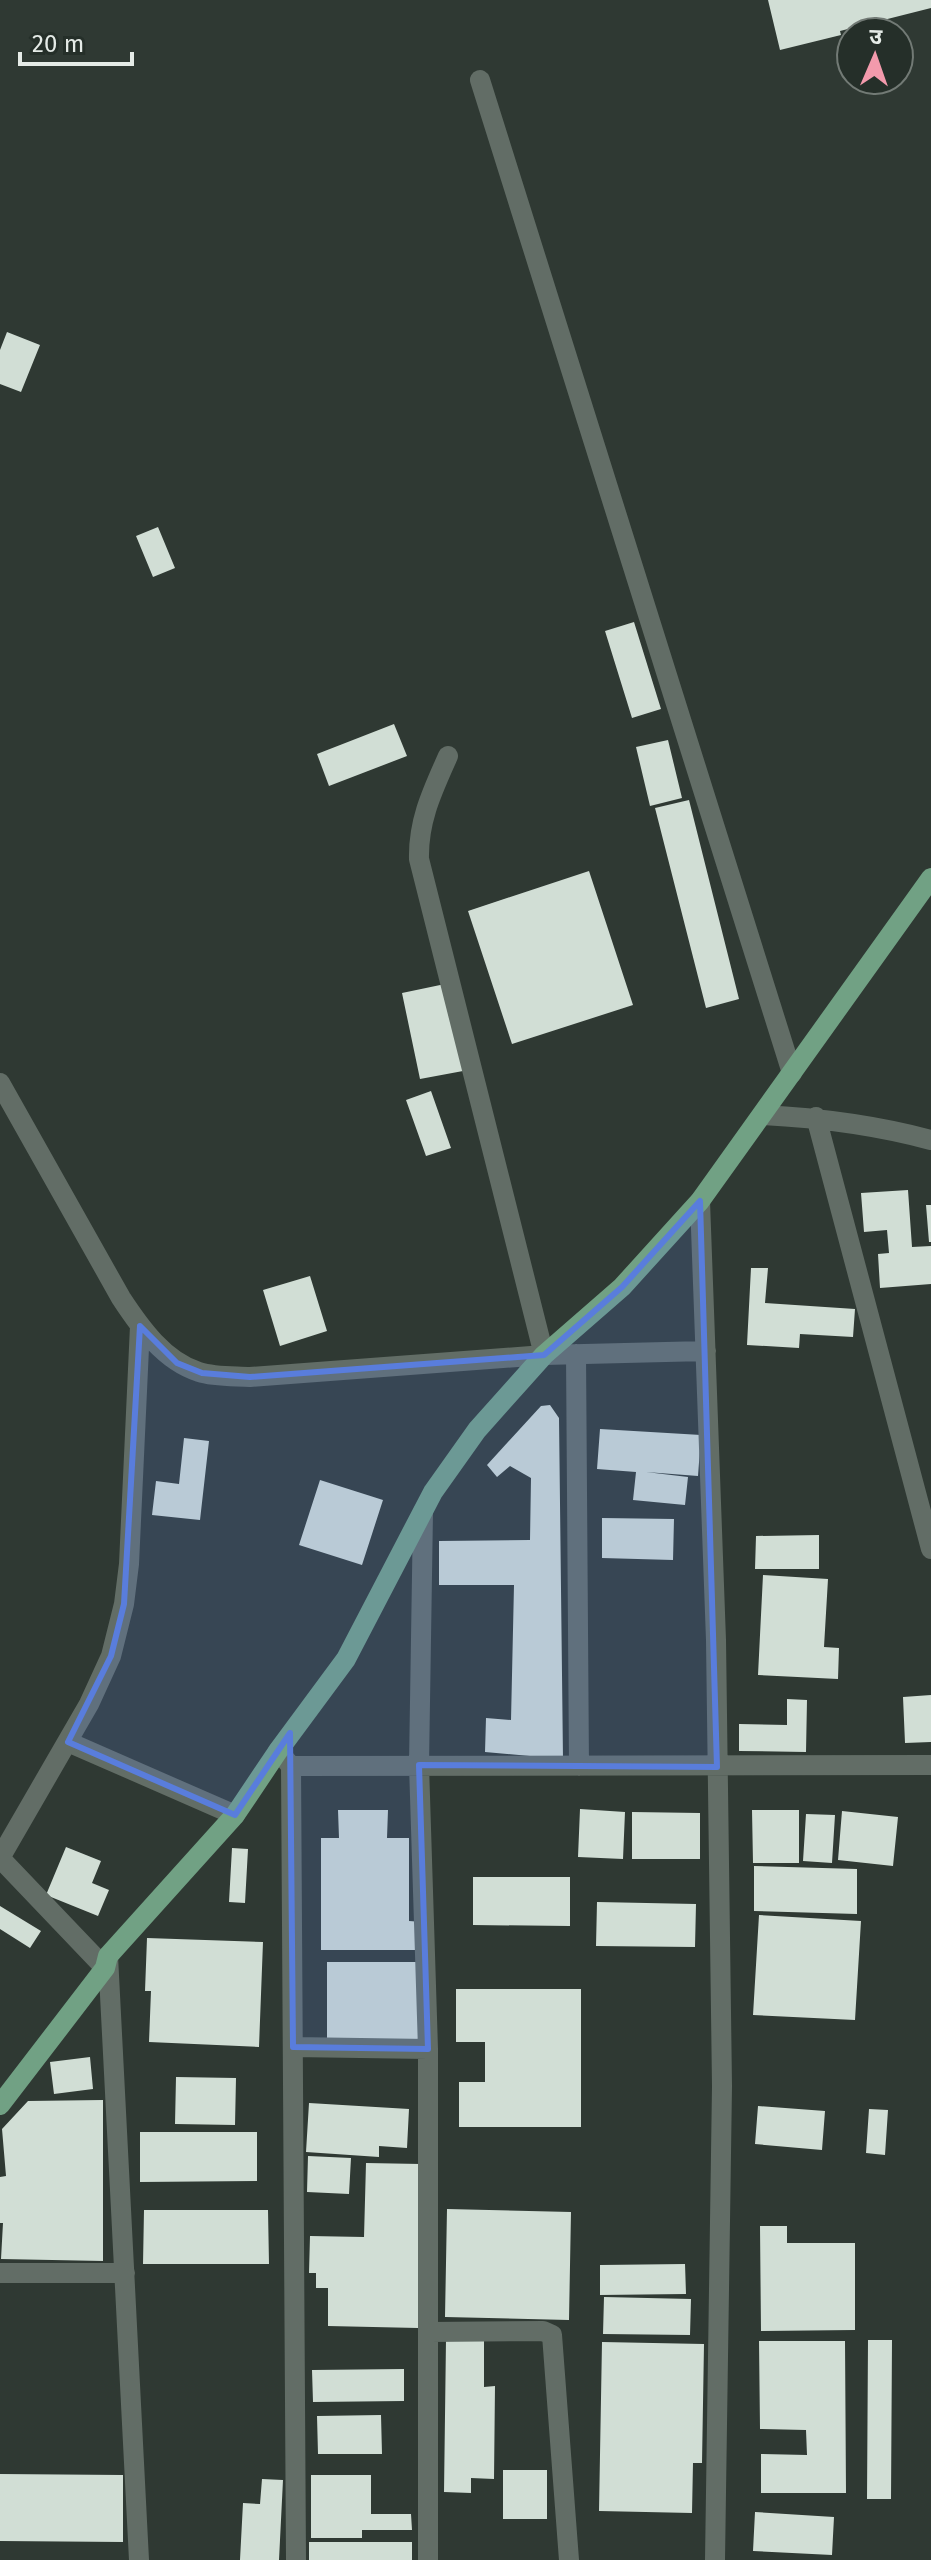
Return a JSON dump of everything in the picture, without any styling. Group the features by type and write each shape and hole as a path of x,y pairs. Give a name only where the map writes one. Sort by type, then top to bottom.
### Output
{"main road":[{"path":"0,2105 107,1962 284,1759 346,1659 433,1492 477,1430 544,1355 622,1287 700,1201 931,878"}],"street":[{"path":"480,80 792,1073"},
{"path":"448,756 424,810 418,836 419,859 544,1355"},
{"path":"0,1083 121,1298 140,1326 177,1363 202,1373 250,1377 544,1355 706,1351"},
{"path":"763,1115 816,1117 889,1129 931,1140"},
{"path":"816,1117 931,1549"},
{"path":"700,1201 716,1640 722,2086 715,2560"},
{"path":"139,2560 107,1962 0,1858 89,1704 111,1656 124,1604 129,1564 140,1326"},
{"path":"576,1354 579,1766"},
{"path":"423,1512 419,1765 428,2049 428,2560"},
{"path":"68,1742 235,1815"},
{"path":"296,2560 293,2047 284,1759 419,1765 931,1765"},
{"path":"293,2047 428,2049"},
{"path":"0,2273 125,2273"},
{"path":"430,2332 543,2331 552,2335 569,2560"}],"highlighted area":[{"path":"700,1201 717,1767 419,1765 428,2049 293,2047 290,1733 235,1815 68,1742 111,1656 124,1604 140,1326 177,1363 202,1373 250,1377 544,1355 622,1287"}],"building":[{"path":"768,0 931,0 931,8 899,16 835,16 835,36 780,50"},
{"path":"7,332 40,345 21,392 0,384 0,350"},
{"path":"158,527 175,568 153,577 136,536"},
{"path":"634,622 661,709 632,718 605,631"},
{"path":"394,724 407,756 329,786 317,754"},
{"path":"668,740 682,798 650,806 636,747"},
{"path":"689,800 739,999 706,1008 655,808"},
{"path":"589,871 633,1005 512,1044 468,911"},
{"path":"445,984 463,1071 420,1079 402,993"},
{"path":"431,1091 451,1148 426,1156 406,1100"},
{"path":"908,1190 912,1247 931,1246 931,1284 880,1288 878,1254 889,1253 887,1230 864,1232 861,1193"},
{"path":"926,1205 931,1205 931,1242 929,1242"},
{"path":"751,1268 768,1268 765,1303 855,1309 853,1337 800,1334 799,1348 747,1345"},
{"path":"310,1276 327,1331 280,1346 263,1290"},
{"path":"550,1405 559,1418 563,1759 485,1752 486,1718 511,1720 514,1585 439,1585 439,1541 530,1540 531,1478 510,1466 497,1477 487,1465 541,1406"},
{"path":"600,1429 701,1435 698,1476 646,1472 688,1477 685,1505 633,1500 636,1472 597,1469"},
{"path":"184,1438 209,1441 200,1520 152,1515 156,1481 179,1484"},
{"path":"320,1480 383,1500 362,1565 299,1545"},
{"path":"602,1518 674,1519 673,1560 602,1558"},
{"path":"819,1535 819,1569 755,1569 756,1536"},
{"path":"763,1575 828,1579 824,1647 839,1648 838,1679 758,1675"},
{"path":"931,1695 931,1742 905,1743 903,1697"},
{"path":"787,1699 807,1700 806,1752 739,1751 739,1724 787,1725"},
{"path":"580,1809 625,1812 623,1859 578,1857"},
{"path":"338,1810 388,1810 387,1838 409,1838 409,1921 423,1922 423,1950 321,1950 321,1838 339,1838"},
{"path":"752,1810 799,1810 799,1863 753,1863"},
{"path":"842,1811 898,1817 893,1866 838,1860"},
{"path":"632,1812 700,1813 700,1859 632,1859"},
{"path":"806,1814 835,1815 832,1863 803,1861"},
{"path":"66,1847 101,1861 92,1883 109,1890 98,1916 46,1895"},
{"path":"232,1848 248,1849 245,1903 229,1902"},
{"path":"754,1866 857,1869 857,1914 754,1911"},
{"path":"473,1877 570,1877 570,1926 473,1925"},
{"path":"597,1902 696,1904 695,1947 596,1946"},
{"path":"0,1906 41,1931 30,1948 0,1929"},
{"path":"759,1915 861,1921 855,2020 753,2015"},
{"path":"147,1938 263,1942 259,2047 149,2042 151,1991 145,1991"},
{"path":"327,1962 419,1962 419,2039 327,2039"},
{"path":"456,1989 581,1989 581,2127 459,2127 459,2082 485,2082 485,2042 456,2042"},
{"path":"90,2057 93,2089 54,2094 50,2062"},
{"path":"176,2077 236,2078 235,2125 175,2124"},
{"path":"103,2100 103,2261 1,2259 3,2223 0,2223 0,2177 6,2176 2,2129 28,2101"},
{"path":"309,2103 409,2109 407,2148 379,2146 379,2157 306,2152"},
{"path":"758,2106 825,2111 822,2150 755,2144"},
{"path":"869,2109 888,2110 885,2155 866,2153"},
{"path":"140,2132 257,2132 257,2181 140,2182"},
{"path":"308,2156 351,2158 349,2194 307,2192"},
{"path":"366,2163 421,2164 418,2328 328,2326 328,2288 316,2288 316,2273 309,2273 310,2236 364,2237"},
{"path":"447,2209 571,2212 569,2320 445,2317"},
{"path":"144,2210 268,2210 269,2264 143,2264"},
{"path":"760,2226 787,2226 787,2243 855,2243 855,2330 761,2331"},
{"path":"685,2264 686,2294 600,2295 600,2265"},
{"path":"604,2297 691,2299 690,2335 603,2334"},
{"path":"446,2339 484,2339 484,2387 495,2386 494,2479 471,2478 471,2493 444,2492"},
{"path":"868,2340 892,2340 891,2499 867,2499"},
{"path":"759,2341 845,2341 846,2493 761,2493 761,2454 807,2455 806,2430 760,2429"},
{"path":"602,2342 704,2344 702,2463 693,2463 692,2513 599,2511"},
{"path":"404,2369 404,2401 313,2402 312,2370"},
{"path":"381,2415 382,2454 318,2454 317,2416"},
{"path":"503,2470 547,2470 547,2519 503,2519"},
{"path":"0,2474 123,2475 123,2542 0,2541"},
{"path":"311,2475 371,2475 371,2514 411,2514 412,2530 362,2530 362,2538 311,2538"},
{"path":"262,2479 283,2480 279,2560 240,2560 243,2503 260,2504"},
{"path":"755,2512 834,2517 832,2555 753,2551"},
{"path":"309,2542 412,2542 412,2560 309,2560"}]}
